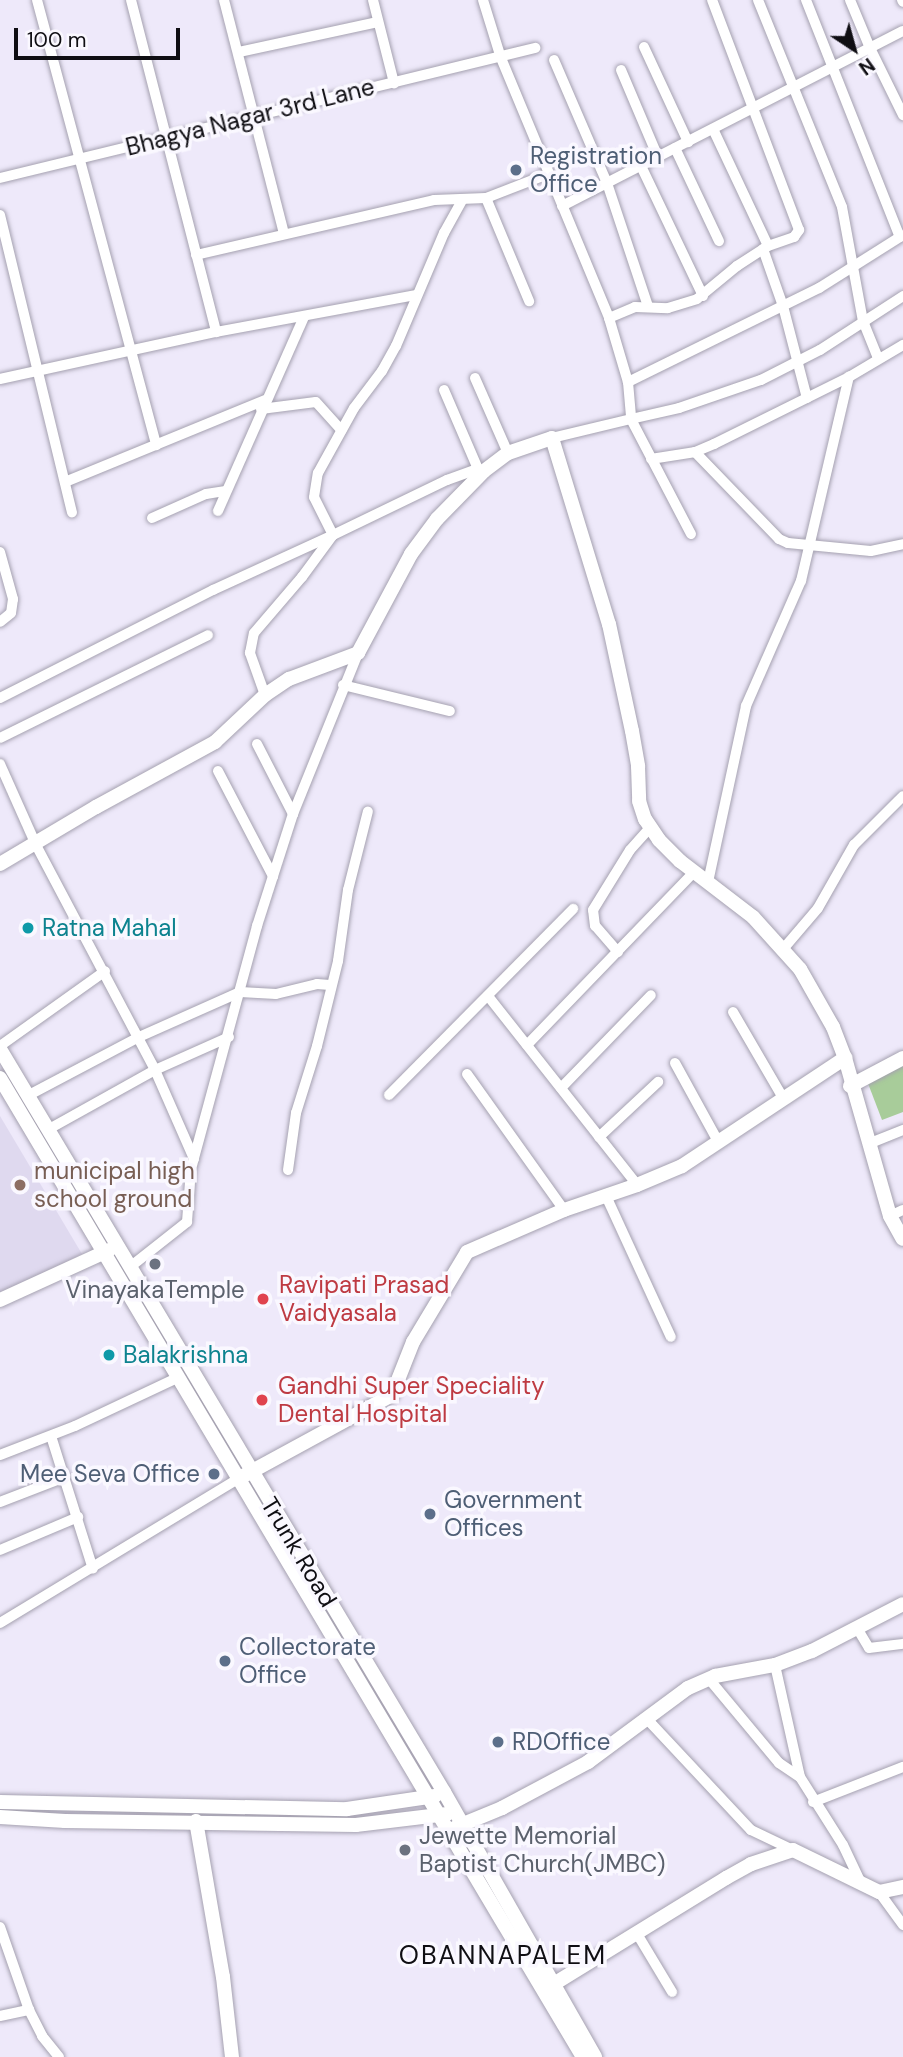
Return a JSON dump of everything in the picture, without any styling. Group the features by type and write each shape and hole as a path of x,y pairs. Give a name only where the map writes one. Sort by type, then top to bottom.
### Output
{"street":[{"path":"37,0 77,159 156,445"},
{"path":"131,0 216,331"},
{"path":"224,0 284,233"},
{"path":"373,0 394,83"},
{"path":"483,0 501,58 609,318 628,382 631,419 691,534"},
{"path":"609,318 648,306 668,308 703,296 737,266 765,248 794,236 799,226 712,0"},
{"path":"758,0 842,207 863,321 878,358"},
{"path":"628,382 783,306 854,268 901,236 806,0"},
{"path":"850,0 903,115"},
{"path":"239,52 378,22"},
{"path":"562,206 903,31"},
{"path":"644,47 688,142"},
{"name":"Bhagya Nagar 3rd Lane","path":"0,178 535,48"},
{"path":"554,60 607,183 648,306"},
{"path":"621,69 657,158"},
{"path":"713,129 765,248 807,398"},
{"path":"675,149 719,241"},
{"path":"641,166 703,296"},
{"path":"196,255 434,200 486,198 548,174"},
{"path":"486,198 529,301"},
{"path":"333,535 320,515 313,486 324,458 382,371 463,199"},
{"path":"0,215 72,512"},
{"path":"0,379 216,331 416,295"},
{"path":"0,698 213,590 447,480 481,470 508,453 552,438 720,395 797,362 903,296"},
{"path":"218,511 304,317"},
{"path":"650,459 695,452 849,377 903,345"},
{"path":"708,882 746,706 792,607 849,377"},
{"path":"475,378 508,453"},
{"path":"444,390 481,470"},
{"path":"65,482 263,405 316,402 341,430"},
{"path":"552,438 609,624 634,743 639,801 650,828 694,872 753,917 800,968 820,1003 845,1058 850,1086 868,1143 896,1213 903,1239"},
{"path":"695,452 773,534 788,543 871,551 903,544"},
{"path":"130,1267 187,1222 194,1159 273,876 293,814 343,685 411,554 437,519 481,470"},
{"path":"152,518 206,494 226,491"},
{"path":"264,695 250,653 254,633 302,577 333,535"},
{"path":"0,552 10,584 13,607 7,619 0,622"},
{"path":"0,738 208,635"},
{"path":"0,864 96,807 215,742 264,695 289,679 358,653"},
{"path":"343,685 450,710"},
{"path":"257,744 293,814"},
{"path":"0,764 36,845 139,1037 194,1159"},
{"path":"218,771 273,876"},
{"path":"784,948 818,908 854,845 903,796"},
{"path":"288,1170 296,1113 317,1046 368,811"},
{"path":"618,953 595,926 593,910 630,850 650,828"},
{"path":"527,1045 694,872"},
{"path":"389,1096 573,909"},
{"path":"0,1048 105,971"},
{"path":"29,1095 139,1037 240,992 276,994 317,984 330,985"},
{"path":"561,1088 651,995"},
{"path":"488,996 637,1185"},
{"path":"733,1012 783,1098"},
{"path":"50,1129 155,1070 229,1037"},
{"name":"Trunk Road","path":"0,1048 444,1792 548,1988 595,2057"},
{"path":"0,1623 93,1569 237,1479 392,1395 413,1342 467,1252 564,1210 682,1166 845,1058"},
{"path":"850,1086 903,1058"},
{"path":"676,1063 719,1143"},
{"path":"467,1073 564,1210"},
{"path":"0,1078 429,1799 548,1988 583,2057"},
{"path":"599,1137 658,1082"},
{"path":"868,1143 903,1130"},
{"path":"606,1196 671,1337"},
{"path":"0,1300 103,1255 116,1245"},
{"path":"0,1455 51,1436 177,1378"},
{"path":"51,1436 93,1569"},
{"path":"0,1502 65,1477"},
{"path":"0,1550 78,1517"},
{"path":"0,1817 65,1821 376,1824 440,1816 459,1818 502,1808 588,1762 688,1688 709,1679 775,1665 903,1604"},
{"path":"857,1628 869,1648 903,1644"},
{"path":"775,1665 800,1777 813,1802 843,1845 861,1883"},
{"path":"709,1679 779,1763 800,1777"},
{"path":"647,1719 751,1830 879,1892 903,1925"},
{"path":"813,1802 903,1767"},
{"path":"0,1802 347,1809 429,1799 444,1792"},
{"path":"449,1830 459,1818"},
{"path":"196,1821 223,1977 232,2057"},
{"path":"548,1988 751,1864 793,1850"},
{"path":"879,1892 903,1886"},
{"path":"0,1927 29,2010 42,2036 59,2057"},
{"path":"636,1932 672,1992"},
{"path":"0,2017 29,2010"}],"shaded area":[{"name":"municipal high school ground","path":"0,1116 82,1254 0,1294"}],"green space":[{"path":"903,1054 903,1112 882,1120 864,1073"}],"place":[{"name":"Registration Office","path":"516,170"},
{"name":"Ratna Mahal","path":"28,928"},
{"name":"municipal high school ground","path":"20,1185"},
{"name":"VinayakaTemple","path":"155,1264"},
{"name":"Ravipati Prasad Vaidyasala","path":"263,1299"},
{"name":"Balakrishna","path":"109,1355"},
{"name":"Gandhi Super Speciality Dental Hospital","path":"262,1400"},
{"name":"Mee Seva Office","path":"214,1474"},
{"name":"Government Offices","path":"430,1514"},
{"name":"Collectorate Office","path":"225,1661"},
{"name":"RDOffice","path":"498,1742"},
{"name":"Jewette Memorial Baptist Church(JMBC)","path":"405,1850"}],"district":[{"name":"OBANNAPALEM","path":"503,1956"}]}
